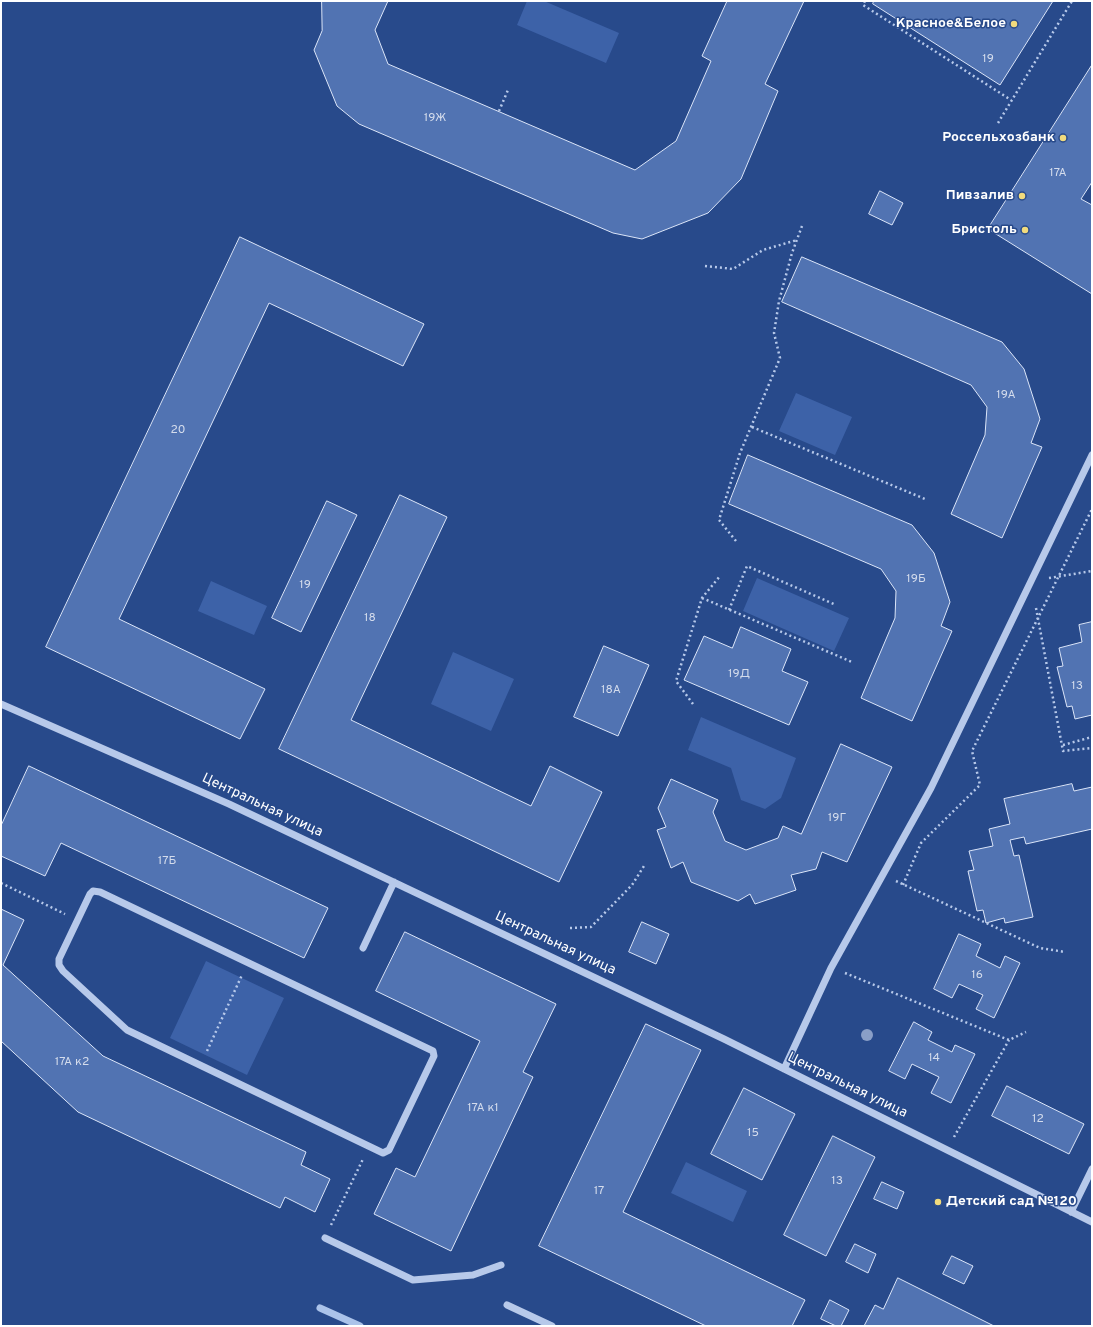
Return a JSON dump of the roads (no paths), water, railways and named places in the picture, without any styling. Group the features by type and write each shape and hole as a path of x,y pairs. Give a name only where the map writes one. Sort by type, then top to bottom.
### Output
{"street":[{"path":"784,1069 831,968 931,788 1092,455"},
{"name":"Центральная улица","path":"1,704 229,804 394,882 784,1069 1092,1222"},
{"path":"363,948 394,882"},
{"path":"97,891 432,1051 434,1056 390,1149 383,1152 369,1146 127,1030 63,971 59,965 60,959 90,894 97,891"},
{"path":"1070,1212 1092,1170"},
{"path":"325,1238 413,1280 473,1275 501,1265"},
{"path":"507,1305 552,1326"}],"waterway":[{"path":"320,1308 360,1326"}],"place":[{"name":"Красное&Белое","path":"1014,24"},
{"name":"Россельхозбанк","path":"1063,138"},
{"name":"Пивзалив","path":"1022,196"},
{"name":"Бристоль","path":"1025,230"},
{"name":"Детский сад №120","path":"938,1202"}]}
